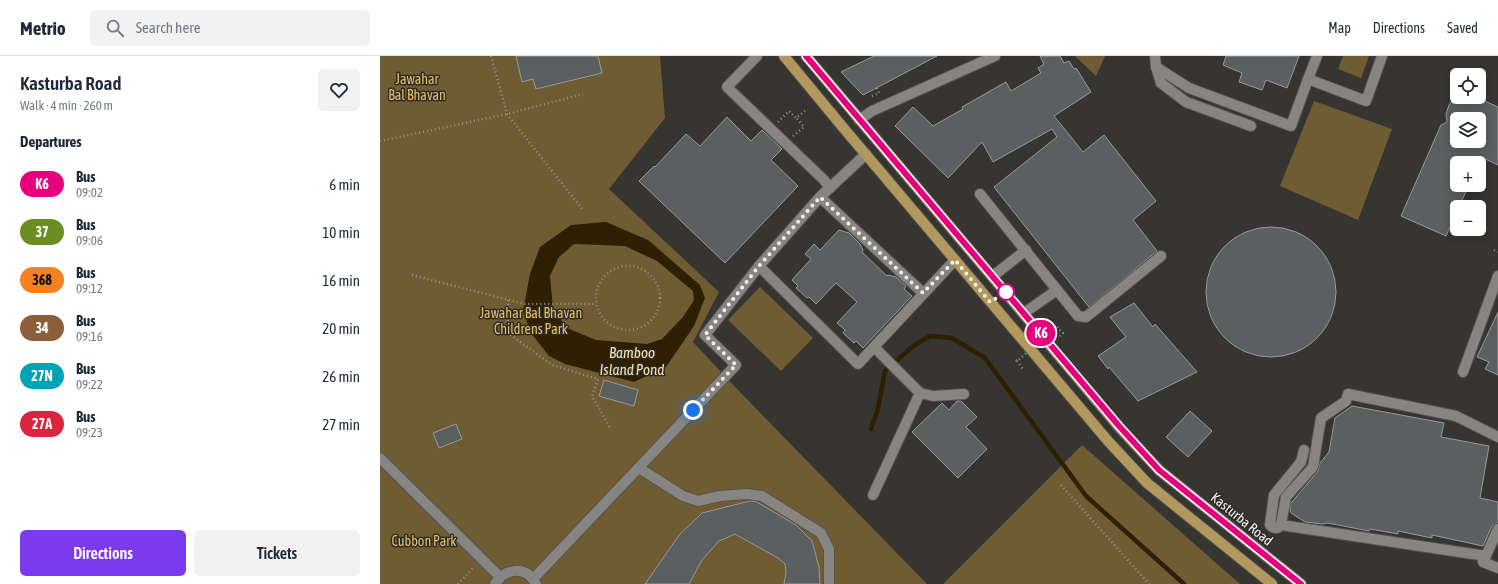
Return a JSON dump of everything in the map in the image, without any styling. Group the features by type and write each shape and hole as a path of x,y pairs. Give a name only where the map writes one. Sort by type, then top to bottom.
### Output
{"main road":[{"path":"784,56 1108,441 1147,483 1272,584"},
{"name":"Kasturba Road","path":"806,56 1119,426 1159,470 1301,584"}],"street":[{"path":"757,56 727,87 824,180 830,188"},
{"path":"859,120 872,111 995,56"},
{"path":"1155,56 1156,67 1161,83 1186,102 1251,126"},
{"path":"1156,67 1189,88 1291,126 1317,56"},
{"path":"1308,79 1366,100 1382,56"},
{"path":"380,458 497,580 507,572 516,570 524,572 535,582 736,365 705,335 759,266 820,197 866,154"},
{"path":"980,194 1078,316 1086,318 1161,256"},
{"path":"820,197 923,293"},
{"path":"993,276 1026,250"},
{"path":"759,266 858,364 955,260"},
{"path":"1463,372 1498,276"},
{"path":"1024,313 1057,290"},
{"path":"874,347 920,393 934,396 964,394"},
{"path":"873,494 920,393"},
{"path":"1282,525 1286,497 1313,467 1322,418 1346,401 1348,394 1456,416 1498,437"},
{"path":"1304,450 1301,462 1274,495 1270,525 1274,528 1282,525 1486,556"},
{"path":"639,468 683,496 698,501 720,496 747,494 762,496 821,533 829,549 829,584"},
{"path":"1498,529 1483,562 1498,568"}],"path":[{"path":"491,56 507,114 583,210"},
{"path":"380,141 507,114 583,94"},
{"path":"796,118 805,110"},
{"path":"770,128 789,111 804,127 786,143"},
{"path":"1494,250 1498,252"},
{"path":"621,266 634,266 646,271 657,283 660,291 660,306 652,320 638,329 629,331 613,327 606,322 600,315 596,304 597,289 600,281 613,269 621,266"},
{"path":"412,275 525,304 596,304"},
{"path":"508,300 508,333 552,365 598,379 592,396 610,428"},
{"path":"1023,369 1016,361 1057,326 1063,333 1060,336"},
{"path":"1062,485 1149,584"},
{"path":"458,584 475,565"}],"green space":[{"name":"Jawahar Bal Bhavan Childrens Park","path":"380,56 660,56 665,118 609,189 719,292 693,342 927,584 380,584"},
{"path":"1075,56 1105,56 1096,76"},
{"path":"1343,56 1369,56 1361,78 1338,69"},
{"path":"1314,101 1392,129 1358,220 1280,186"},
{"path":"760,287 813,338 781,371 728,320"},
{"path":"1082,445 1240,584 943,584"}],"water":[{"name":"Bamboo Island Pond","path":"606,222 648,240 700,285 705,298 694,326 666,367 634,382 565,364 549,356 531,333 523,311 530,274 540,247 571,225","holes":["574,244 625,246 657,261 693,291 694,300 683,317 662,339 647,344 596,340 567,328 553,309 550,276 559,257"]}],"building":[{"path":"516,56 598,56 602,73 536,89 533,79 522,82"},
{"path":"874,56 937,56 863,95 841,72"},
{"path":"1040,56 1060,56 1064,63 1069,61 1074,69 1076,68 1091,92 1054,116 1083,152 1104,135 1156,201 1133,220 1157,251 1089,307 994,187 1057,137 1052,129 993,162 982,142 948,178 895,126 913,107 933,126 963,109 962,107 1006,82 1011,91 1041,73 1038,68 1044,64"},
{"path":"1226,56 1299,56 1287,88 1266,80 1262,90 1239,82 1242,73 1223,65"},
{"path":"1486,101 1498,107 1498,165 1486,159 1486,156 1450,156 1450,192 1466,192 1462,200 1450,200 1450,227 1446,236 1401,216 1441,125 1447,122 1446,114 1450,104 1486,104"},
{"path":"727,117 751,141 762,130 782,149 771,160 798,186 725,263 639,181 654,166 655,167 686,134 700,146"},
{"path":"1271,227 1296,232 1317,246 1331,267 1336,292 1331,317 1317,338 1296,352 1271,357 1246,352 1225,338 1211,317 1206,292 1211,267 1225,246 1246,232"},
{"path":"839,230 849,233 860,244 863,250 862,252 887,276 896,277 906,286 904,289 912,296 863,348 856,341 854,343 843,333 845,330 837,323 857,302 836,283 816,304 796,288 798,286 792,280 811,259 805,254 814,244 820,250"},
{"path":"1134,303 1153,327 1155,324 1197,372 1138,401 1098,356 1126,337 1110,317"},
{"path":"1498,312 1498,375 1485,369 1489,362 1477,357"},
{"path":"604,380 638,390 634,406 599,396"},
{"path":"957,401 961,401 977,417 966,427 987,449 958,478 912,432 942,403 949,410"},
{"path":"1352,406 1444,423 1441,437 1489,446 1480,498 1498,502 1498,523 1492,526 1483,546 1432,535 1432,538 1398,531 1398,534 1370,529 1369,531 1328,523 1322,524 1305,522 1291,513 1291,503 1318,471 1320,463 1329,452 1335,418"},
{"path":"1190,411 1212,431 1188,457 1166,437"},
{"path":"456,424 462,439 439,448 433,433"},
{"path":"750,501 757,502 796,525 812,541 819,567 820,584 784,584 786,573 785,564 778,558 735,534 719,541 702,560 689,584 645,584 680,534 702,513"}],"waterway":[{"path":"871,429 878,409 885,371 912,347 930,336 952,338 985,358 1086,496 1184,584"}],"bus line":[{"name":"K6","path":"806,56 1119,426 1159,470 1301,584"}],"route":[{"path":"693,410 736,365 705,335 759,266 820,197 923,293 955,260 990,302 1006,292"}],"park label":[{"name":"Jawahar Bal Bhavan","path":"417,88"},
{"name":"Cubbon Park","path":"424,541"}]}
